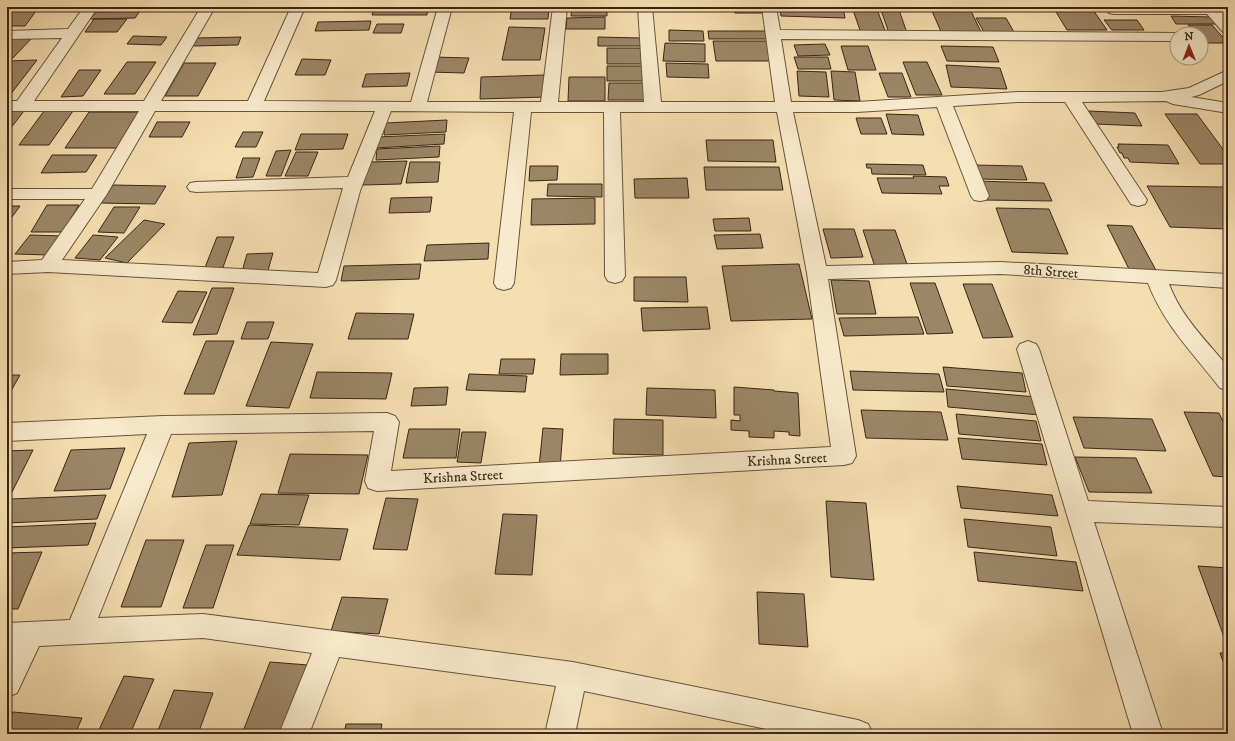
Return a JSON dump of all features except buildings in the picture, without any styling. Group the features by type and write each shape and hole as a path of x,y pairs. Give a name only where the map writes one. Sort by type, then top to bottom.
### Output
{"street":[{"path":"14,106 73,34 91,7"},
{"path":"48,266 98,194 208,7"},
{"path":"254,106 298,7"},
{"path":"418,106 445,7"},
{"path":"550,107 560,7"},
{"path":"645,7 653,107"},
{"name":"Krishna Street","path":"163,425 387,422 377,480 844,456 818,272 784,107 769,7"},
{"path":"1114,10 1228,10"},
{"path":"1212,11 1228,29"},
{"path":"7,35 73,34"},
{"path":"774,34 1169,37"},
{"path":"1162,98 1194,92 1228,75"},
{"path":"14,106 857,107 1018,97 1162,98 1228,108"},
{"path":"1071,98 1138,200"},
{"path":"943,102 980,196"},
{"path":"7,268 48,266 326,280 354,182 385,106"},
{"path":"504,283 523,106"},
{"path":"612,106 615,276"},
{"path":"196,187 354,182"},
{"path":"7,194 98,194"},
{"name":"8th Street","path":"818,272 1000,268 1228,281"},
{"path":"1156,278 1166,303 1186,333 1228,382"},
{"path":"1028,349 1148,734"},
{"path":"7,432 163,425 79,632"},
{"path":"1079,511 1228,517"},
{"path":"7,684 19,634 203,626 573,675 858,734"},
{"path":"294,734 330,644"},
{"path":"560,734 573,675"}]}
